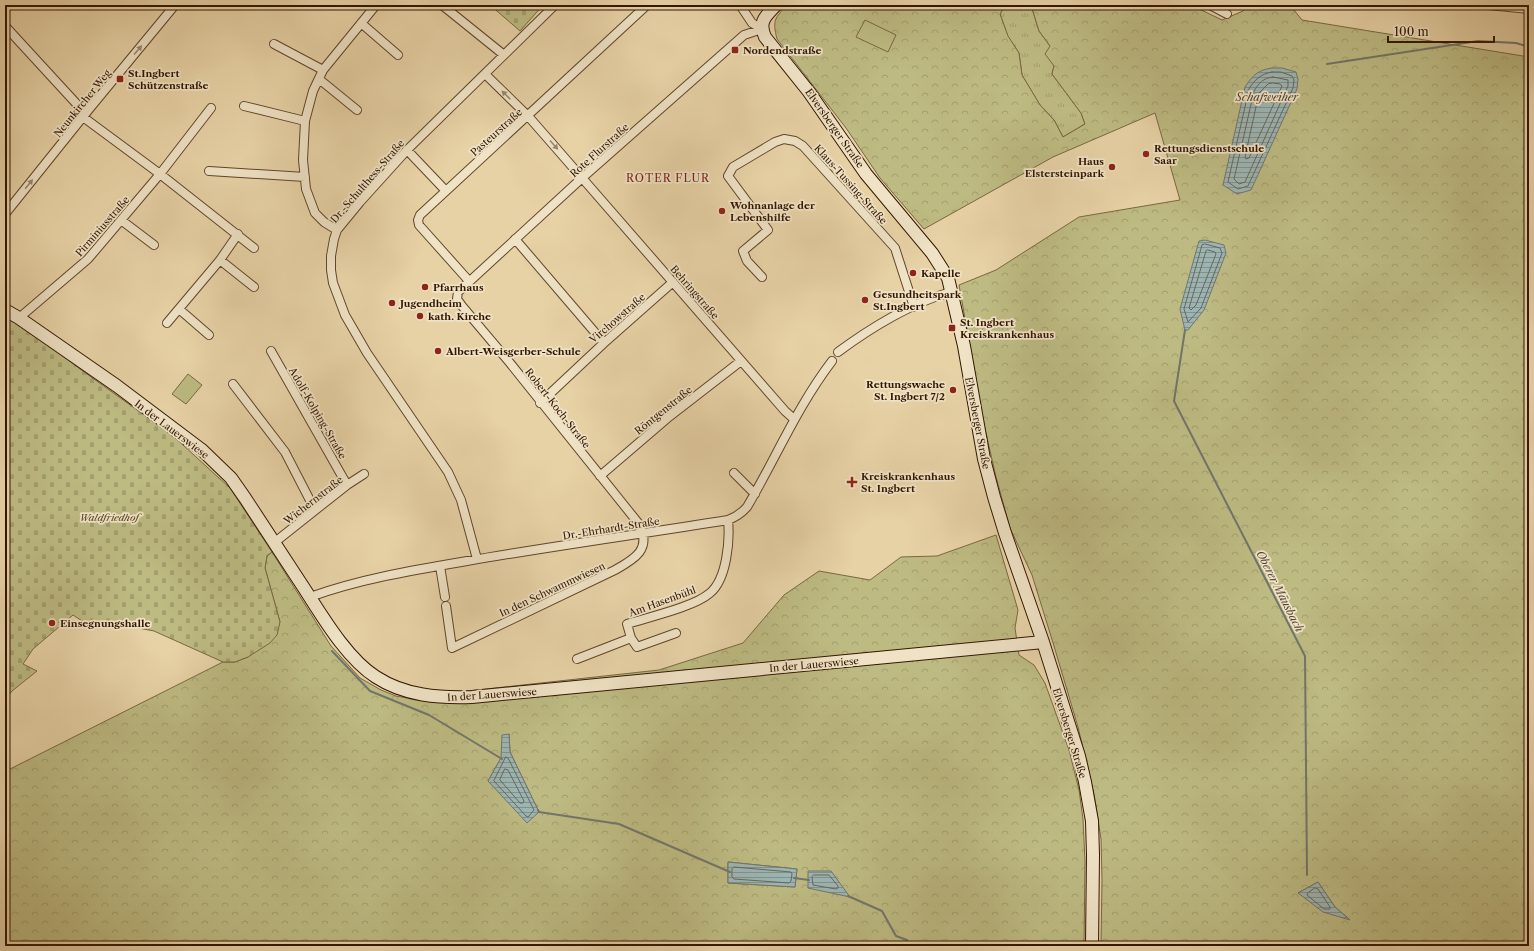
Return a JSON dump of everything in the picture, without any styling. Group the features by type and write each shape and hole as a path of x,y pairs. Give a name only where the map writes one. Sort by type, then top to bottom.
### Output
{"street":[{"name":"Neunkircher Weg","path":"5,214 175,5"},
{"path":"337,230 324,222 316,213 306,189 303,160 305,121 308,106 323,70 376,5"},
{"path":"442,5 504,55"},
{"name":"Dr.-Schulthess-Straße","path":"477,559 461,500 448,472 371,359 343,310 331,270 332,250 337,230 407,150 555,5"},
{"name":"Pasteurstraße","path":"469,281 419,225 418,220 420,214 647,5"},
{"path":"740,5 752,23 762,29"},
{"path":"762,29 762,22 776,5"},
{"path":"1210,5 1227,14"},
{"path":"1488,5 1529,9"},
{"path":"361,23 398,55"},
{"path":"5,26 84,115 254,248"},
{"name":"Rote Flurstraße","path":"457,296 458,292 469,281 582,178 744,35 762,29"},
{"name":"Elversberger Straße","path":"762,29 771,46 810,92 866,174 936,259 948,278 964,346 983,452 994,498 1043,642 1079,756 1085,782 1092,821 1092,946"},
{"path":"274,44 323,70"},
{"name":"Behringstraße","path":"485,74 528,116 741,361 785,411 794,419"},
{"path":"319,78 357,110"},
{"path":"244,106 305,121"},
{"name":"Pirminiusstraße","path":"19,318 88,259 160,174 211,108"},
{"name":"Klaus-Tussing-Straße","path":"762,277 747,261 743,251 768,230 728,176 733,167 776,142 784,139 795,141 803,146 895,248 914,307"},
{"path":"407,150 446,191"},
{"path":"208,171 305,177"},
{"path":"121,220 154,245"},
{"path":"167,323 220,260 238,234"},
{"path":"515,239 604,343"},
{"path":"220,260 254,287"},
{"name":"Virchowstraße","path":"540,402 673,282"},
{"path":"838,352 873,329 914,307 941,294 952,292"},
{"name":"Robert-Koch-Straße","path":"457,296 457,299 462,306 510,363 639,524 642,533"},
{"path":"179,309 209,335"},
{"name":"In der Lauerswiese","path":"5,310 19,318 117,386 202,450 231,478 275,542 310,597 343,644 364,668 386,683 418,694 432,697 472,697 1043,642"},
{"name":"Adolf-Kolping-Straße","path":"270,350 347,485"},
{"name":"Röntgenstraße","path":"600,476 670,416 741,361"},
{"name":"Dr.-Ehrhardt-Straße","path":"310,597 349,584 477,559 728,520 741,514 747,507 794,419 818,380 832,361"},
{"path":"233,384 285,452 315,510"},
{"path":"734,473 755,494"},
{"name":"Wichernstraße","path":"275,542 347,485 364,474"},
{"name":"Am Hasenbühl","path":"630,638 627,624 698,600 709,594 714,589 727,557 729,543 728,520"},
{"name":"In den Schwammwiesen","path":"446,606 452,648 628,563 638,556 642,549 642,533"},
{"path":"440,566 445,596"},
{"path":"576,659 630,638 637,647 676,633"}],"green space":[{"path":"490,5 543,5 520,31"},
{"path":"787,5 1005,5 1000,14 1008,36 1019,53 1022,75 1040,105 1054,120 1063,137 1085,124 1081,113 1052,74 1054,66 1045,54 1050,46 1039,31 1031,5 1191,5 1222,20 1243,11 1247,5 1290,5 1302,20 1529,57 1529,946 1101,946 1101,839 1094,794 1078,727 1054,646 1032,575 1010,528 996,477 983,420 959,285 996,270 1079,217 1180,200 1155,113 1053,157 924,229 880,178 846,128 777,39 775,23 777,16","holes":["1318,882 1335,907 1349,919 1298,893"]},
{"path":"1005,5 1031,5 1039,31 1050,46 1054,66 1052,74 1081,113 1085,124 1063,137 1054,120 1040,105 1022,75 1019,53 1008,37 1000,14"},
{"path":"865,20 896,35 888,52 856,37"},
{"name":"Waldfriedhof","path":"5,316 45,342 172,435 230,488 272,552 267,556 265,568 280,622 277,635 270,643 248,657 235,662 223,662 154,631 133,627 93,628 73,615 33,649 23,664 37,671 12,691 5,700"},
{"path":"188,374 202,385 186,404 172,394"},
{"path":"996,535 1018,610 1015,628 1019,655 1034,665 1045,683 1069,750 1079,790 1083,819 1085,862 1084,946 5,946 5,769 10,769 223,662 235,662 248,657 280,622 265,568 267,556 272,552 331,646 360,678 381,690 396,696 407,698 418,689 459,692 659,670 743,643 784,595 819,571 870,580 901,557 937,556","holes":["509,734 510,752 539,812 488,781 501,758","728,862 797,869 795,887 728,883"]}],"water":[{"name":"Schafweiher","path":"1282,68 1296,72 1298,79 1297,89 1251,190 1237,194 1223,185 1245,87 1256,74 1263,70"},
{"path":"1205,240 1224,245 1226,253 1204,310 1188,330 1185,330 1180,309 1199,241"},
{"path":"509,734 510,752 539,812 527,823 488,781 501,758 502,735"},
{"path":"728,862 797,869 795,887 728,883"},
{"path":"808,871 831,871 850,897 808,888"},
{"path":"1318,882 1335,907 1350,920 1323,912 1298,893"}],"waterway":[{"path":"1327,64 1478,41 1516,43 1529,47"},
{"name":"Oberer Mäusbach","path":"1185,330 1174,401 1305,656 1307,875"},
{"path":"332,651 370,691 429,715 502,759"},
{"path":"538,810 539,812 619,824 730,872"},
{"path":"794,878 809,880"},
{"path":"848,896 882,911 896,936 907,940 909,946"}],"place":[{"name":"Nordendstraße","path":"735,50"},
{"name":"St.Ingbert Schützenstraße","path":"120,79"},
{"name":"Rettungsdienstschule Saar","path":"1146,154"},
{"name":"Haus Elstersteinpark","path":"1112,167"},
{"name":"Wohnanlage der Lebenshilfe","path":"722,211"},
{"name":"Kapelle","path":"913,273"},
{"name":"Pfarrhaus","path":"425,287"},
{"name":"Gesundheitspark St.Ingbert","path":"865,300"},
{"name":"Jugendheim","path":"392,303"},
{"name":"kath. Kirche","path":"420,316"},
{"name":"St. Ingbert Kreiskrankenhaus","path":"952,328"},
{"name":"Albert-Weisgerber-Schule","path":"438,351"},
{"name":"Rettungswache St. Ingbert 7/2","path":"953,390"},
{"name":"Kreiskrankenhaus St. Ingbert","path":"852,482"},
{"name":"Einsegnungshalle","path":"52,623"}],"district":[{"name":"ROTER FLUR","path":"668,178"}]}
